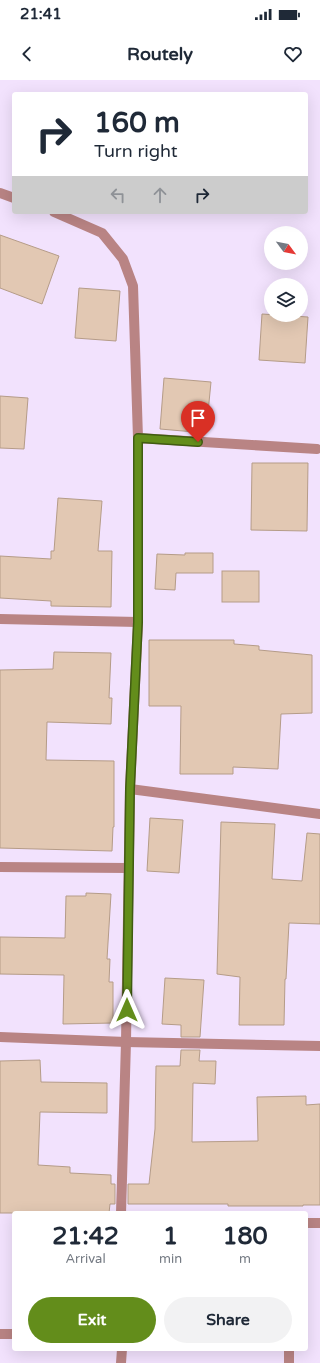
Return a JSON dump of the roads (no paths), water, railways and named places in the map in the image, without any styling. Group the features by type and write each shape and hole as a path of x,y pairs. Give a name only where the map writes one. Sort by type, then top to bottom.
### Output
{"street":[{"path":"0,193 12,197"},
{"path":"59,214 102,233 123,259 133,286 138,438 138,622 130,789 126,1042 121,1211"},
{"path":"138,438 317,449"},
{"path":"0,619 138,622"},
{"path":"130,789 320,814"},
{"path":"0,866 128,868"},
{"path":"0,1037 126,1042 320,1046"},
{"path":"308,1223 320,1223"},
{"path":"0,1334 12,1334"},
{"path":"121,1363 122,1351"},
{"path":"289,1351 289,1363"}]}
